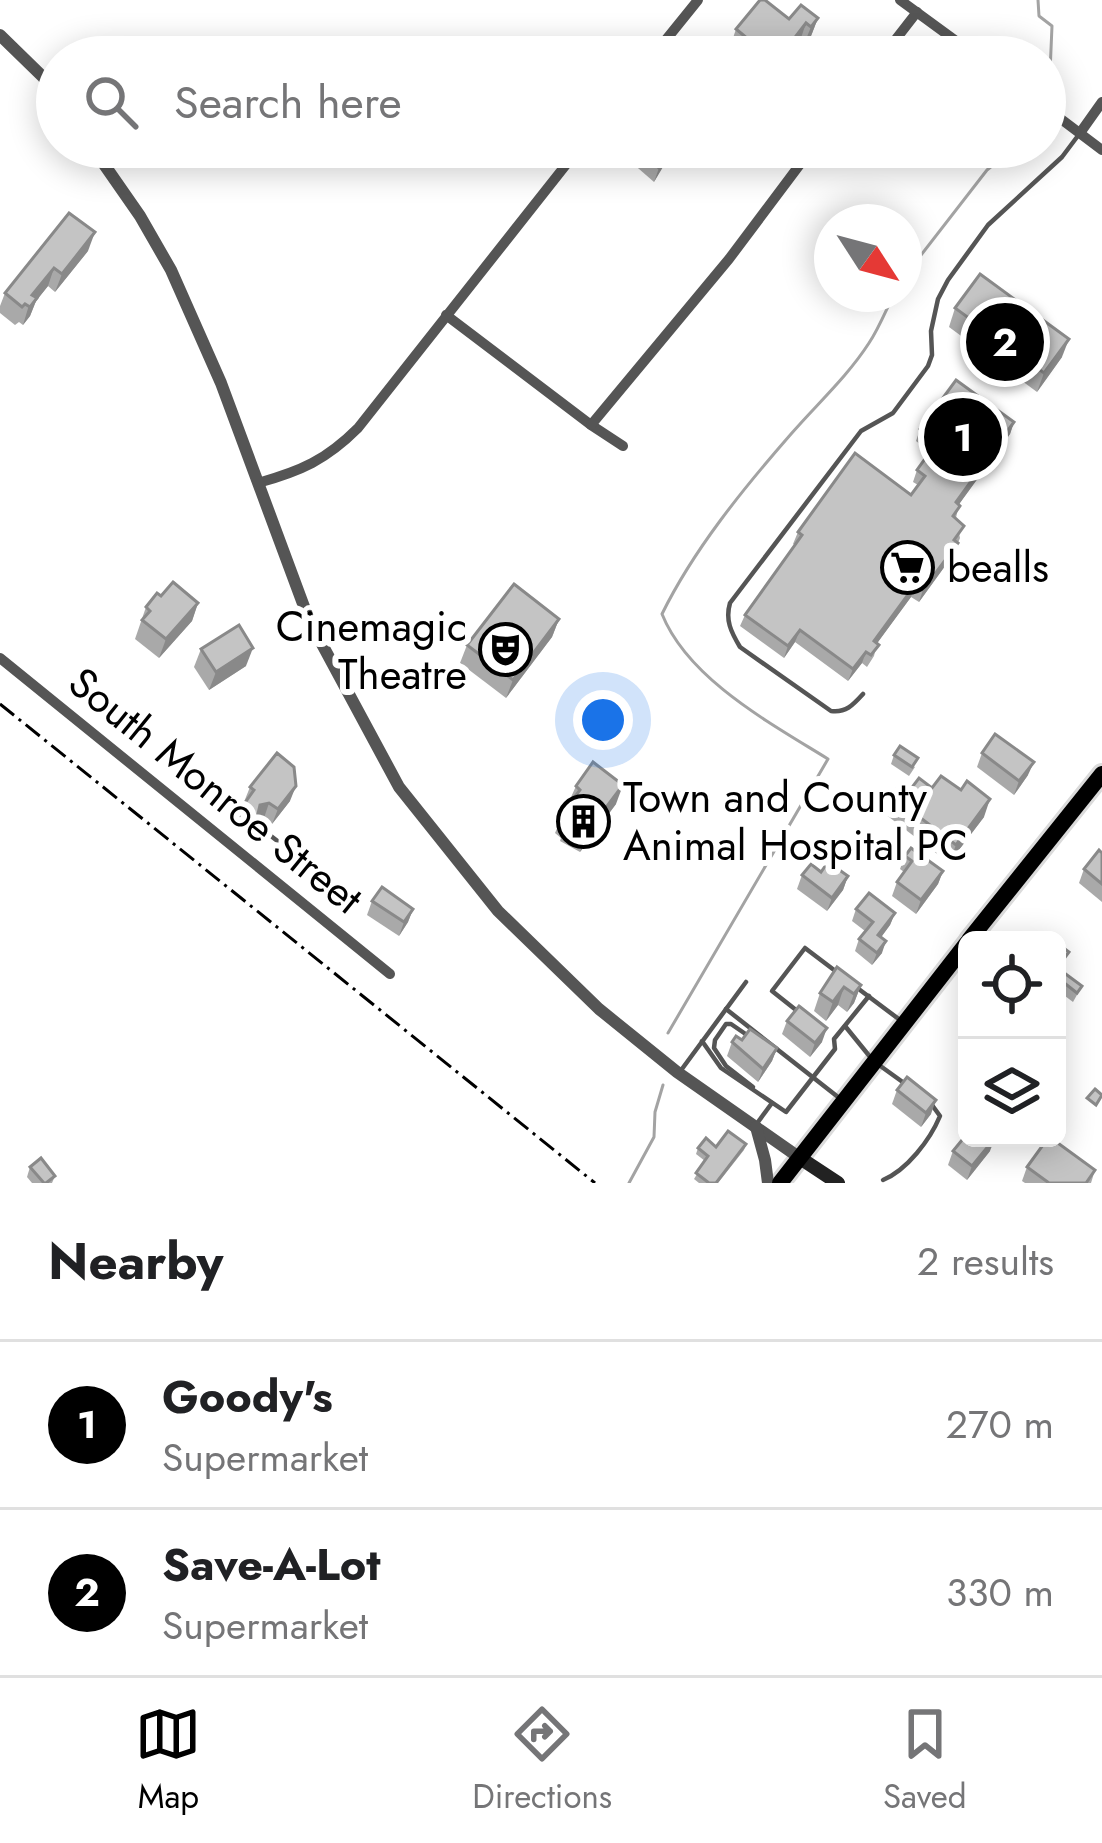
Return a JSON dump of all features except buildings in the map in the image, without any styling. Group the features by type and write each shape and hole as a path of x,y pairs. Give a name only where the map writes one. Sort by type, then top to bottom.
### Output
{"highway":[{"path":"976,931 1098,785"},
{"path":"780,1183 958,954"}],"main road":[{"path":"800,1158 838,1183"}],"street":[{"path":"669,36 698,0"},
{"path":"900,0 949,36"},
{"path":"898,36 916,12"},
{"path":"0,34 36,70"},
{"path":"1080,133 1102,103"},
{"path":"1066,123 1102,150"},
{"path":"107,168 171,270 221,383 309,620 399,787 498,911 599,1009 800,1158"},
{"path":"258,483 295,473 340,447 563,168"},
{"path":"591,425 729,260 797,168"},
{"path":"446,315 623,446"},
{"name":"South Monroe Street","path":"0,658 390,974"},
{"path":"756,1126 768,1183"}],"lane":[{"path":"1066,152 1080,133"},
{"path":"863,694 849,708 831,711 740,646 731,633 730,603 861,431 893,413 928,366 938,299 948,280 988,225 1050,168"},
{"path":"258,826 280,843 292,835"},
{"path":"803,1015 772,991 805,948 903,1023"},
{"path":"679,1072 746,982"},
{"path":"702,1041 721,1068 786,1112 835,1049 834,1039 868,996"},
{"path":"726,1009 843,1101"},
{"path":"754,1090 753,1084 722,1062 714,1048 726,1024 768,1050 784,1054"},
{"path":"845,1026 873,1060 904,1084"},
{"path":"883,1180 899,1174 940,1116 919,1095"},
{"path":"756,1126 772,1103"}],"waterway":[{"path":"1038,0 1039,16 1052,26 1052,36"},
{"path":"922,254 989,168"},
{"path":"668,1033 828,759 711,679 674,637 662,614 704,543 773,455 842,379 885,312"},
{"path":"629,1183 654,1137 663,1085"}],"railway":[{"path":"0,704 595,1183"}],"place":[{"name":"Save-A-Lot","path":"1005,342"},
{"name":"Goody's","path":"963,437"},
{"name":"bealls","path":"908,567"},
{"name":"Cinemagic Theatre","path":"506,650"},
{"name":"Town and County Animal Hospital PC","path":"584,821"}]}
